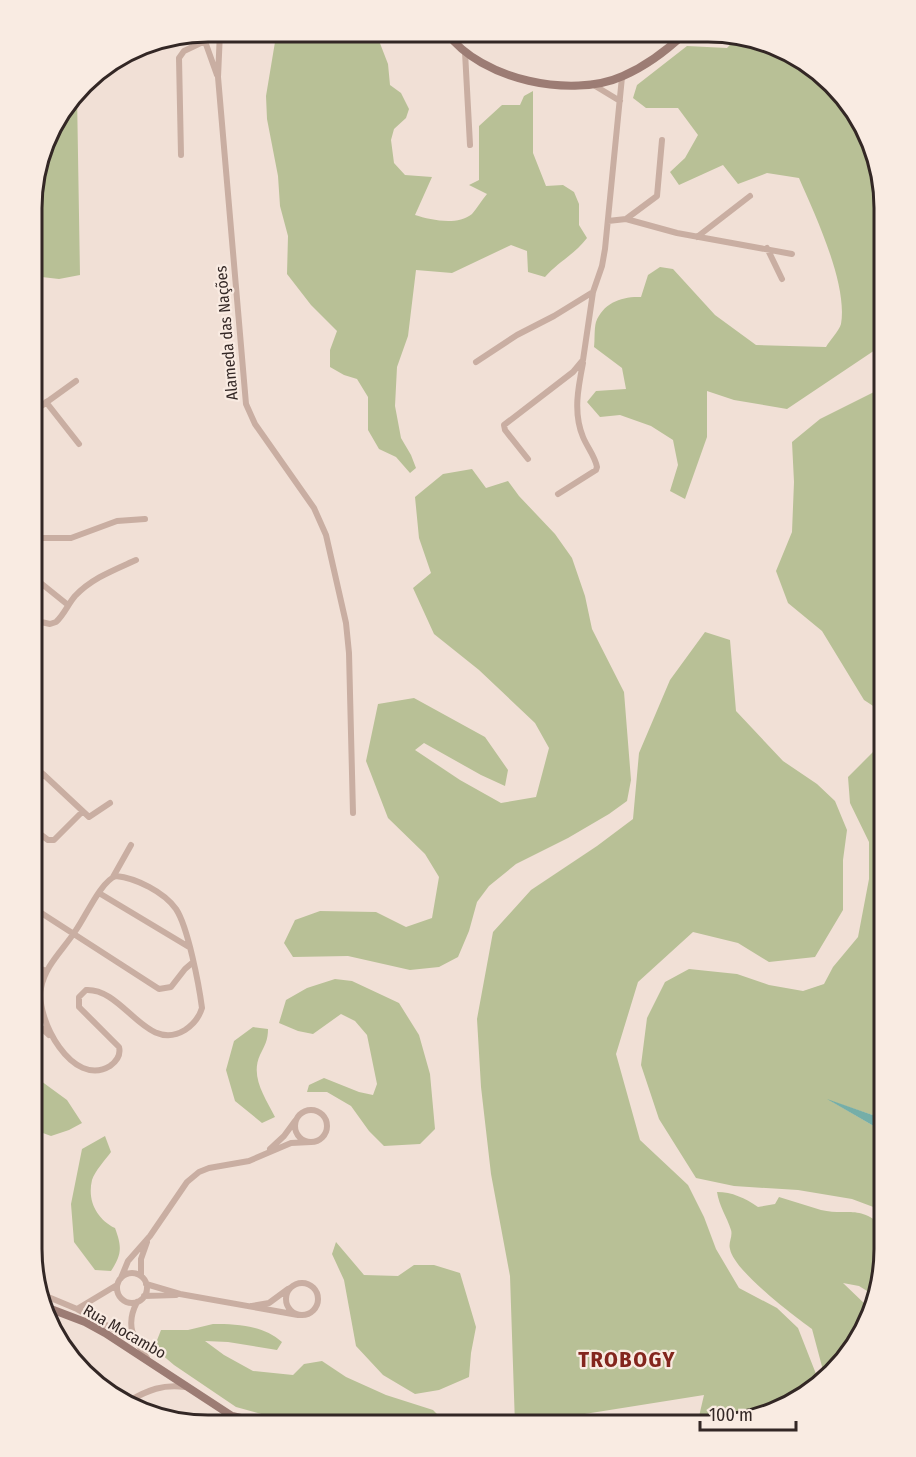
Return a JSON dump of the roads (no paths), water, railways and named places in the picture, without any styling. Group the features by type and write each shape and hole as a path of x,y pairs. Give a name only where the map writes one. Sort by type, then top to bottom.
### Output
{"main road":[{"path":"456,42 479,62 518,79 546,84 592,83 622,77 653,59 674,42"},
{"name":"Rua Mocambo","path":"55,1311 95,1327 231,1415"}],"street":[{"path":"181,155 179,58 184,51 203,42"},
{"name":"Alameda das Nações","path":"205,42 218,77"},
{"name":"Alameda das Nações","path":"220,42 218,77 246,405 255,424 314,508 326,535 345,623 349,653 353,813"},
{"path":"465,52 470,145"},
{"path":"558,494 596,470 597,467 583,437 578,417 577,398 593,292 603,266 622,77"},
{"path":"592,83 620,101"},
{"path":"626,219 651,203 657,196 662,140"},
{"path":"697,237 750,196"},
{"path":"608,221 626,219 697,237 792,254"},
{"path":"767,248 782,279"},
{"path":"476,362 517,335 593,292"},
{"path":"528,459 505,430 504,425 573,372 583,360"},
{"path":"42,405 76,381"},
{"path":"46,402 79,444"},
{"path":"42,538 70,538 117,520 145,519"},
{"path":"42,622 50,624 56,622 68,605 98,577 136,560"},
{"path":"42,584 68,605"},
{"path":"43,774 89,817 110,803"},
{"path":"42,836 48,840 56,839 82,812"},
{"path":"42,984 46,971 74,934 99,893 113,877 131,845"},
{"path":"42,1012 54,1039 67,1058 90,1071 107,1068 116,1062 120,1054 119,1047 79,1007 78,1001 81,994 91,990 100,992 118,1002 156,1033 165,1035 182,1032 198,1019 201,1008 189,947 177,910 159,893 125,877 113,877"},
{"path":"99,893 189,947"},
{"path":"42,914 159,989 171,987 192,963"},
{"path":"42,969 46,971"},
{"path":"42,1028 54,1039"},
{"path":"77,1309 117,1285 128,1262 150,1236 187,1182 199,1172 249,1161 291,1143 311,1142 321,1138 326,1128 324,1118 312,1110 302,1113 278,1142 262,1155"},
{"path":"296,1120 297,1135 311,1142"},
{"path":"144,1296 146,1284 141,1276 141,1259 150,1236"},
{"path":"121,1278 128,1274 141,1276"},
{"path":"146,1284 180,1294 298,1315 304,1315 313,1310 318,1295 312,1286 302,1282 297,1283 269,1303 251,1306"},
{"path":"117,1285 118,1294 124,1301 137,1302"},
{"path":"288,1289 286,1305 298,1315"},
{"path":"148,1360 135,1341 130,1320 137,1302 144,1296 180,1294"},
{"path":"50,1298 77,1309 135,1341"},
{"path":"135,1398 161,1387 189,1387"}],"water":[{"path":"827,1099 874,1115 874,1126"}],"district":[{"name":"TROBOGY","path":"627,1359"}]}
